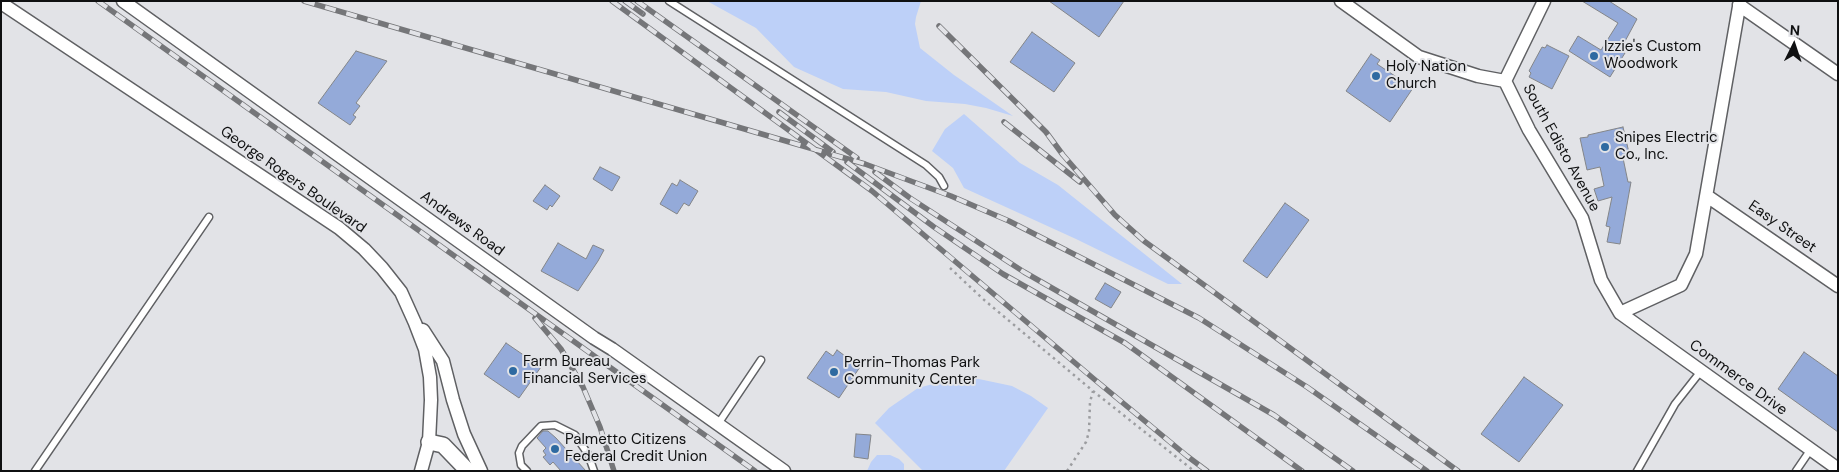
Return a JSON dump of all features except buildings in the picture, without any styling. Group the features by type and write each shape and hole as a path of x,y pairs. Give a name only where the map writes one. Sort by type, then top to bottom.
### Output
{"street":[{"name":"Andrews Road","path":"123,1 594,338 784,471"},
{"path":"1341,1 1419,57 1478,76 1505,81"},
{"name":"South Edisto Avenue","path":"1544,1 1505,81 1529,130 1582,218 1600,280 1620,313"},
{"name":"George Rogers Boulevard","path":"1,3 339,228 364,249 382,268 407,305 416,323 425,349 430,377 431,400 429,442 420,471"},
{"path":"1620,313 1680,285 1696,254 1739,3 1838,74"},
{"name":"Easy Street","path":"1707,196 1838,286"},
{"path":"407,305 443,361 464,434 481,471"},
{"name":"Commerce Drive","path":"1620,313 1838,468"},
{"path":"429,442 443,446 468,471"}],"lane":[{"path":"669,1 926,165 939,177 944,186"},
{"path":"35,471 209,217"},
{"path":"718,424 761,360"},
{"path":"1637,471 1675,404 1701,371"},
{"path":"527,471 522,465 519,453 522,446 542,426 555,425 575,435 588,454 594,471"},
{"path":"1796,471 1811,449"}],"path":[{"path":"950,268 983,299 1093,391 1194,471"},
{"path":"1067,471 1086,442 1089,432 1090,402 1093,391"}],"shaded area":[{"path":"707,1 921,1 915,24 920,48 954,75 1013,116 965,104 926,101 886,92 843,89 794,67 756,28"},
{"path":"964,114 1020,163 1058,185 1182,284 1168,284 1076,239 964,188 953,168 932,151 945,129"},
{"path":"955,378 974,378 1012,386 1048,408 1004,471 923,471 875,423 889,408 918,388"},
{"path":"877,455 890,455 899,459 904,464 904,471 867,471"}],"railway":[{"path":"98,1 755,471"},
{"path":"304,1 865,164 951,196 1009,221 1199,318 1307,387 1427,471"},
{"path":"612,1 872,191 1094,379 1207,471"},
{"path":"625,1 643,14"},
{"path":"637,1 857,158"},
{"path":"939,26 1046,132 1063,155 1115,215 1144,241 1458,471"},
{"path":"779,112 833,152"},
{"path":"1004,122 1080,182"},
{"path":"847,162 934,227 1003,274 1125,343 1302,471"},
{"path":"875,172 910,198 1024,272 1274,415 1353,471"},
{"path":"535,318 561,349 583,387 600,427 614,471"}],"place":[{"name":"Izzie's Custom Woodwork","path":"1594,56"},
{"name":"Holy Nation Church","path":"1376,76"},
{"name":"Snipes Electric Co., Inc.","path":"1605,147"},
{"name":"Farm Bureau Financial Services","path":"513,371"},
{"name":"Perrin-Thomas Park Community Center","path":"834,372"},
{"name":"Palmetto Citizens Federal Credit Union","path":"555,449"}]}
